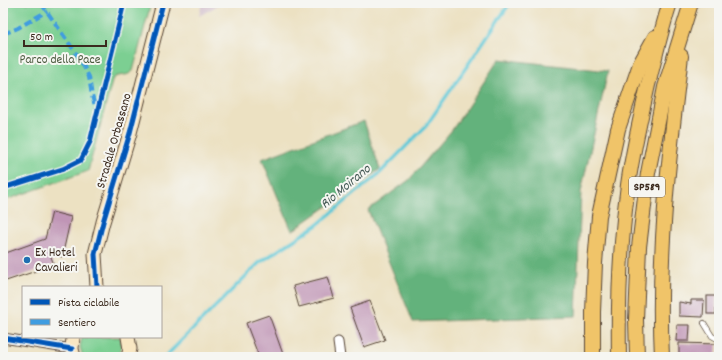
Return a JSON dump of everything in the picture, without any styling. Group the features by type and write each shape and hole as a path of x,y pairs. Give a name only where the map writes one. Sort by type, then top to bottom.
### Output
{"main road":[{"name":"SP589","path":"619,357 618,325 621,258 627,192 644,105 662,25 670,3"},
{"name":"SP589","path":"637,357 636,320 640,246 648,173 665,86 691,3"},
{"path":"662,357 660,325 661,252 666,178 685,20"},
{"path":"593,357 592,312 594,263 600,209 618,129 625,107 640,64 662,25"}],"street":[{"name":"Stradale Orbassano","path":"97,286 96,254 103,222 130,133 164,3"},
{"path":"3,338 73,348"},
{"path":"128,338 130,349 128,357"},
{"path":"338,342 340,357"}],"lane":[{"path":"704,323 712,336 719,340"}],"shaded area":[{"path":"202,3 222,3 199,16"}],"green space":[{"name":"Parco della Pace","path":"3,3 151,3 133,71 113,78 88,171 3,201"},
{"path":"499,59 608,71 581,192 576,316 413,322 368,210 409,180 452,130"},
{"path":"364,121 380,169 292,231 262,159"},
{"path":"82,338 120,338 121,342 118,357 83,357 80,347"}],"building":[{"name":"Ex Hotel Cavalieri","path":"52,212 71,217 62,257 50,254 54,265 3,282 3,254 45,239"},
{"path":"328,277 334,298 299,307 293,286"},
{"path":"707,296 716,296 716,314 707,314"},
{"path":"691,300 704,300 703,317 679,316 679,302 691,304"},
{"path":"370,301 385,340 364,347 350,308"},
{"path":"269,315 284,357 259,357 246,323"},
{"path":"677,325 690,325 689,341 676,341"},
{"path":"679,343 717,344 716,357 679,357"}],"waterway":[{"name":"Rio Moirano","path":"165,357 259,263 317,225 380,173 426,126 510,3"}],"marked path":[{"path":"41,3 80,59 89,77 96,109"},
{"path":"3,34 18,28 47,11"}],"cycle path":[{"path":"3,188 63,169 81,160 90,142 124,3"},
{"path":"97,286 95,254 103,222 130,133 163,3"},
{"path":"3,338 72,349"}],"place":[{"name":"Ex Hotel Cavalieri","path":"27,260"}]}
